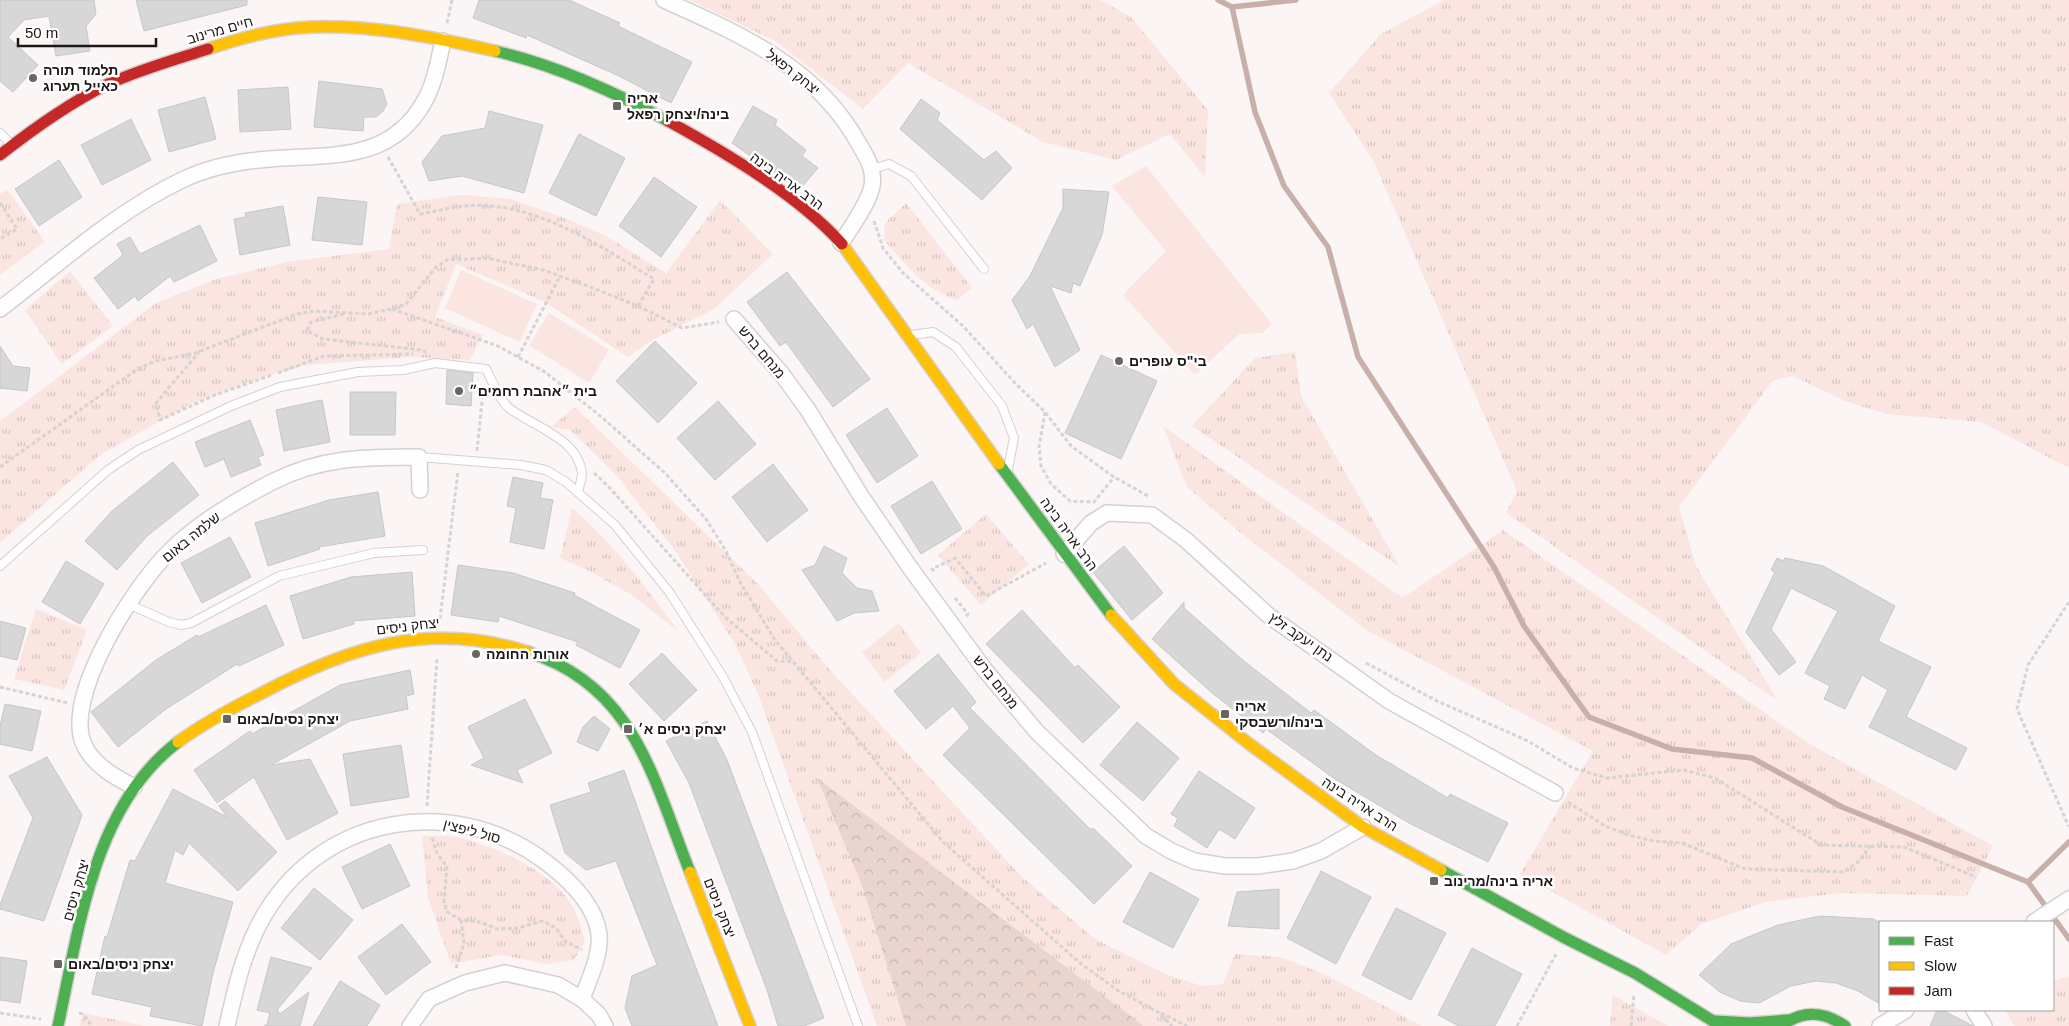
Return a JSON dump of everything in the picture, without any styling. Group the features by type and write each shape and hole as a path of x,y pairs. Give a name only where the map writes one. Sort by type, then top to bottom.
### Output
{"street":[{"name":"יצחק רפאל","path":"664,0 746,37 798,72 827,99 847,125 872,169"},
{"name":"חיים מרינוב","path":"0,155 46,120 98,89 135,73 233,41 296,28 351,26 443,41"},
{"path":"0,309 118,219 183,180 213,169 244,161 326,157 351,154 382,145 408,124 424,103 435,78 443,41"},
{"name":"הרב אריה בינה","path":"443,41 525,59 574,75 629,98 689,132 770,184 809,212 841,243 909,335 1064,554 1112,617 1174,684 1248,743 1364,827 1565,938 1636,973 1718,1023 1785,1023 1804,1014 1820,1013 1835,1018 1845,1026"},
{"path":"841,243 872,188 872,169"},
{"name":"מנחם ברש","path":"734,319 786,380 900,553 958,630 985,670 1037,732 1146,836 1171,852 1194,861 1225,866 1258,866 1293,861 1321,851 1364,827"},
{"name":"שלמה באום","path":"134,787 97,764 85,747 81,736 82,706 101,653 142,581 172,549 236,502 273,482 330,461 358,457 419,457"},
{"path":"419,457 420,490"},
{"name":"נתן יעקב זלץ","path":"1064,554 1091,523 1107,513 1152,516 1186,540 1268,614 1389,700 1555,793"},
{"name":"יצחק ניסים","path":"58,1024 91,889 111,832 134,787 176,743 202,725 305,670 347,653 379,644 438,636 495,643 554,662 578,676 618,712 636,740 750,1026"},
{"name":"סול ליפצין","path":"227,1026 244,954 266,911 300,871 321,855 364,831 402,822 426,820 454,824 504,839 531,852 558,871 576,890 591,914 598,933 596,957 582,1000"},
{"path":"2036,921 2069,899"},
{"path":"410,1026 429,999 445,990 481,977 505,973 558,985 582,1000 599,1015 605,1026"},
{"path":"1880,1026 1904,1011"},
{"path":"1975,1011 1984,1026"}],"lane":[{"path":"0,133 12,146"},
{"path":"872,169 889,164 911,176 984,269"},
{"path":"909,335 933,332 956,347 1002,406 1014,438 1007,474"},
{"path":"0,566 108,470 138,450 231,406 280,387 358,372 404,370 435,363 486,368 508,407 567,446 582,474 578,492"},
{"path":"419,457 521,465 546,470 566,482 615,525 670,593 723,677 752,732 858,1026"},
{"path":"128,604 181,625 191,623 279,576 366,554 423,550"}],"path":[{"path":"382,145 420,214 465,206 498,208 528,214 567,229 654,279 638,306"},
{"path":"0,203 17,229 0,239"},
{"path":"874,217 875,227 883,248 903,273 963,326 1015,383 1045,412 1071,446 1114,477 1152,499"},
{"path":"0,467 139,368 156,361 195,353 297,314 313,311 368,314 392,310 406,304 436,267 447,260 486,258 543,270 638,306 682,328 734,319"},
{"path":"518,357 560,276"},
{"path":"392,310 489,343 545,372 598,414 665,473 706,519 726,551 740,582 766,625 794,662 943,842 1079,962 1117,990 1188,1026"},
{"path":"347,313 311,322 307,331 323,339 422,350 430,355"},
{"path":"476,462 486,368"},
{"path":"1045,412 1039,447 1041,466 1051,484 1070,501 1094,502 1114,477"},
{"path":"574,456 608,486 725,617 777,661 794,662"},
{"path":"938,576 932,569 955,558 986,596 1064,554"},
{"path":"950,592 968,614 958,630"},
{"path":"2069,602 2028,665 2017,709 2069,828"},
{"path":"1364,661 1437,702 1526,740 1573,768 1607,778 1683,770 1715,778 1821,846 1871,845 1904,847 1976,877"},
{"path":"0,687 82,706"},
{"path":"1555,793 1605,826 1628,835 1654,841 1682,843 1745,869 1844,872 1859,861 1871,845"},
{"path":"426,820 437,853 447,867 444,901 447,912 461,920 480,922 497,929 518,928 542,921 556,928 565,942 596,957"},
{"path":"445,990 459,963 464,943 461,920"},
{"path":"1517,1026 1565,938"},
{"path":"1631,1026 1636,973"},
{"path":"1158,1012 1172,1026"},
{"path":"0,1013 58,1024"}],"green space":[{"path":"690,0 1100,0 1130,16 1208,110 1205,177 1170,134 1116,160 1043,142 908,63 863,109 775,41"},
{"path":"1444,0 2069,0 2069,468 1981,422 1887,414 1845,401 1793,376 1773,380 1679,507 1696,566 1778,701 1506,513 1517,491 1374,162 1329,93 1381,34"},
{"path":"1146,166 1272,324 1262,333 1239,334 1195,375 1123,295 1166,251 1112,186"},
{"path":"7,189 45,242 0,275 0,194"},
{"path":"461,195 511,199 567,219 606,236 666,273 720,200 773,254 714,309 647,343 628,357 545,302 456,264 435,317 483,335 470,360 410,357 306,365 256,379 190,404 100,455 0,543 0,421 156,303 213,280 286,262 389,249 397,204"},
{"path":"906,203 972,288 957,300 936,290 917,276 884,240 885,223"},
{"path":"461,270 537,304 520,342 445,308"},
{"path":"70,271 113,326 62,364 25,310"},
{"path":"549,313 609,350 589,383 529,345"},
{"path":"1295,352 1301,396 1400,567 1192,426 1255,358"},
{"path":"575,407 757,583 829,669 1022,877 1095,939 1165,974 1202,986 1223,984 1235,954 1280,957 1324,974 1422,1026 877,1026 758,694 735,644 674,549 617,476 570,430 551,427"},
{"path":"1163,426 1402,598 1503,530 1808,743 1993,846 1967,896 1840,893 1765,902 1702,924 1666,955 1520,874 1593,751 1368,631 1237,530 1187,487"},
{"path":"572,508 616,552 679,632 630,594 589,571 560,558"},
{"path":"986,514 1029,564 981,605 938,555"},
{"path":"36,609 87,630 64,690 14,679"},
{"path":"899,623 921,653 884,682 862,652"},
{"path":"817,778 1143,1026 906,1026 862,885"},
{"path":"422,836 456,837 470,840 517,859 546,877 567,898 580,924 585,941 574,960 548,964 501,955 451,964 428,898"},
{"path":"2069,976 2069,1026 2014,1026 2006,1011 2054,1011 2054,981"},
{"path":"1613,995 1668,1026 1610,1026"},
{"path":"83,1013 146,1026 80,1026"}],"building":[{"path":"0,0 94,0 96,14 86,26 90,51 56,56 49,16 24,20 8,37 38,65 13,92 0,81"},
{"path":"136,0 247,0 247,5 144,31"},
{"path":"479,0 569,0 620,23 618,26 692,62 671,103 619,76 527,35 526,38 473,18"},
{"path":"319,81 382,89 387,104 376,117 364,117 363,131 314,127"},
{"path":"288,87 291,129 240,132 238,90"},
{"path":"205,97 216,139 169,152 158,110"},
{"path":"921,99 940,113 937,120 984,160 996,151 1012,168 982,200 900,129"},
{"path":"753,106 777,120 775,125 806,150 802,156 818,168 799,190 732,143"},
{"path":"489,111 543,125 524,193 462,176 429,181 422,162 442,136 485,128"},
{"path":"131,119 151,160 102,185 81,145"},
{"path":"579,134 625,158 596,216 549,193"},
{"path":"59,160 82,197 39,226 15,189"},
{"path":"654,177 697,207 661,257 619,226"},
{"path":"1063,189 1109,192 1102,235 1080,286 1073,283 1071,293 1050,286 1080,350 1055,367 1033,324 1027,329 1012,300 1030,276 1063,208"},
{"path":"318,197 367,202 362,245 312,240"},
{"path":"283,206 290,245 240,255 234,219 246,217 245,213"},
{"path":"200,225 217,261 174,282 170,276 138,301 135,296 118,309 94,278 123,255 117,244 130,237 140,254"},
{"path":"787,272 870,379 833,407 786,342 780,346 747,302"},
{"path":"655,341 697,383 658,423 616,381"},
{"path":"0,346 13,366 30,368 27,391 0,388"},
{"path":"1101,355 1157,381 1121,459 1065,433"},
{"name":"בית ״אהבת רחמים״","path":"447,370 473,373 471,406 446,404"},
{"path":"350,392 396,392 395,435 350,435"},
{"path":"322,400 330,442 284,451 276,410"},
{"path":"718,401 756,444 715,480 677,438"},
{"path":"887,408 918,456 877,483 846,435"},
{"path":"250,420 264,455 258,457 261,465 231,477 224,459 205,467 195,442"},
{"path":"173,462 199,495 147,536 117,570 85,541 112,511"},
{"path":"773,464 808,510 767,542 732,497"},
{"path":"513,477 543,483 540,498 553,500 544,549 510,542 516,508 507,506"},
{"path":"932,481 962,529 921,554 891,506"},
{"path":"378,492 385,536 319,547 320,549 268,566 255,523 329,500"},
{"path":"230,537 251,577 202,603 181,563"},
{"path":"824,546 847,558 842,573 857,588 872,591 879,611 854,613 837,621 802,570 815,565"},
{"path":"1124,546 1163,593 1132,620 1093,572"},
{"path":"1777,558 1783,561 1785,558 1823,566 1895,606 1878,641 1931,667 1906,717 1967,748 1956,770 1869,727 1888,690 1862,675 1845,709 1824,699 1830,686 1805,673 1838,611 1791,588 1771,629 1796,662 1779,675 1746,632 1775,572 1771,570"},
{"path":"66,561 104,584 80,624 42,602"},
{"path":"458,565 513,573 575,593 574,595 640,630 620,668 576,645 578,642 499,616 498,622 451,615"},
{"path":"412,572 415,616 353,621 354,624 303,639 290,596 351,577"},
{"path":"1184,602 1184,608 1245,662 1311,713 1314,710 1376,755 1448,798 1450,794 1508,823 1488,862 1409,823 1335,779 1266,729 1263,733 1211,692 1152,639"},
{"path":"266,605 284,645 239,666 237,664 166,709 118,747 91,712 156,660 197,635 198,637"},
{"path":"1022,610 1075,668 1078,665 1120,707 1083,743 986,644"},
{"path":"0,621 26,628 17,660 0,656"},
{"path":"662,653 697,690 664,721 629,684"},
{"path":"938,654 976,702 970,708 1091,830 1093,828 1132,866 1094,904 943,755 970,728 953,706 926,729 894,691"},
{"path":"410,670 414,694 406,696 408,709 350,721 271,765 310,759 338,813 287,840 254,777 217,803 194,770 250,731 252,734 340,685"},
{"path":"525,699 552,753 517,770 523,783 471,765 484,758 468,727"},
{"path":"5,704 41,711 32,751 0,744 0,726"},
{"path":"594,716 610,729 598,751 577,742 583,727"},
{"path":"707,721 727,760 824,1018 804,1026 778,1026 767,990 689,783 666,741"},
{"path":"1137,722 1179,758 1143,801 1100,765"},
{"path":"401,745 409,797 351,806 343,754"},
{"path":"47,757 82,815 44,921 0,909 0,905 33,818 9,776"},
{"path":"624,770 718,1026 632,1026 625,1008 632,976 657,965 616,861 586,870 565,853 550,805 591,792 588,783"},
{"path":"1199,771 1255,808 1235,839 1219,829 1207,848 1174,826 1178,818 1171,814"},
{"path":"173,789 227,817 219,806 225,801 277,852 238,891 189,843 183,855 175,850 165,883 233,902 213,973 202,1026 150,1016 152,1007 92,994 105,936 107,937 130,860 135,861"},
{"path":"390,844 410,886 362,909 342,867"},
{"path":"1321,871 1371,897 1336,964 1287,938"},
{"path":"1150,872 1199,899 1173,948 1123,922"},
{"path":"314,888 353,920 320,960 281,928"},
{"path":"1279,889 1279,929 1228,926 1237,892"},
{"path":"1396,908 1446,933 1411,1000 1362,975"},
{"path":"1820,916 1874,919 1879,922 1879,1003 1858,991 1836,983 1816,981 1791,986 1759,1003 1740,1001 1720,992 1699,975 1731,944 1778,925"},
{"path":"402,924 431,962 386,995 358,957"},
{"path":"1472,948 1522,974 1495,1026 1459,1026 1438,1015"},
{"path":"0,957 27,961 20,1003 0,1000"},
{"path":"271,957 312,968 277,1010 280,1014 309,992 300,1026 264,1026 267,1024 270,1013 257,1010"},
{"path":"340,981 380,1005 367,1026 313,1026"},
{"path":"1937,1011 1944,1011 1973,1026 1930,1026"}],"waterway":[{"path":"1218,0 1232,7 1296,0"},
{"path":"1232,7 1255,112 1284,186 1328,247 1358,357 1494,567 1524,626 1589,717 1672,749 1752,758 1842,807 2028,882 2069,842"},
{"path":"2028,882 2069,939"}],"traffic: fast":[{"path":"495,51 562,71 626,99 668,121"},
{"path":"999,464 1111,615"},
{"path":"528,652 564,667 593,688 617,712 651,770 690,872"},
{"path":"58,1026 83,910 108,834 126,800 149,769 178,742"},
{"path":"1441,870 1565,938 1635,973 1721,1026"},
{"path":"1781,1026 1797,1017 1813,1014 1829,1017 1845,1026"},
{"path":"1715,1021 1750,1023 1789,1020"}],"traffic: slow":[{"path":"208,49 263,33 286,29 346,27 397,32 495,51"},
{"path":"842,244 999,464"},
{"path":"1111,615 1174,684 1248,743 1363,827 1441,870"},
{"path":"178,742 218,716 293,677 325,663 390,643 423,639 457,638 492,643 528,652"},
{"path":"690,872 750,1026"}],"traffic: jam":[{"path":"0,155 51,117 106,85 143,70 208,49"},
{"path":"668,121 737,161 783,192 824,226 842,244"}],"place":[{"name":"תלמוד תורה כאייל תערוג","path":"33,78"},
{"name":"אריה בינה/יצחק רפאל","path":"617,106"},
{"name":"בי\"ס עופרים","path":"1119,361"},
{"name":"בית ״אהבת רחמים״","path":"459,391"},
{"name":"אורות החומה","path":"476,654"},
{"name":"אריה בינה/ורשבסקי","path":"1225,714"},
{"name":"יצחק נסים/באום","path":"227,719"},
{"name":"יצחק ניסים א׳","path":"628,729"},
{"name":"אריה בינה/מרינוב","path":"1434,881"},
{"name":"יצחק ניסים/באום","path":"58,964"}]}
